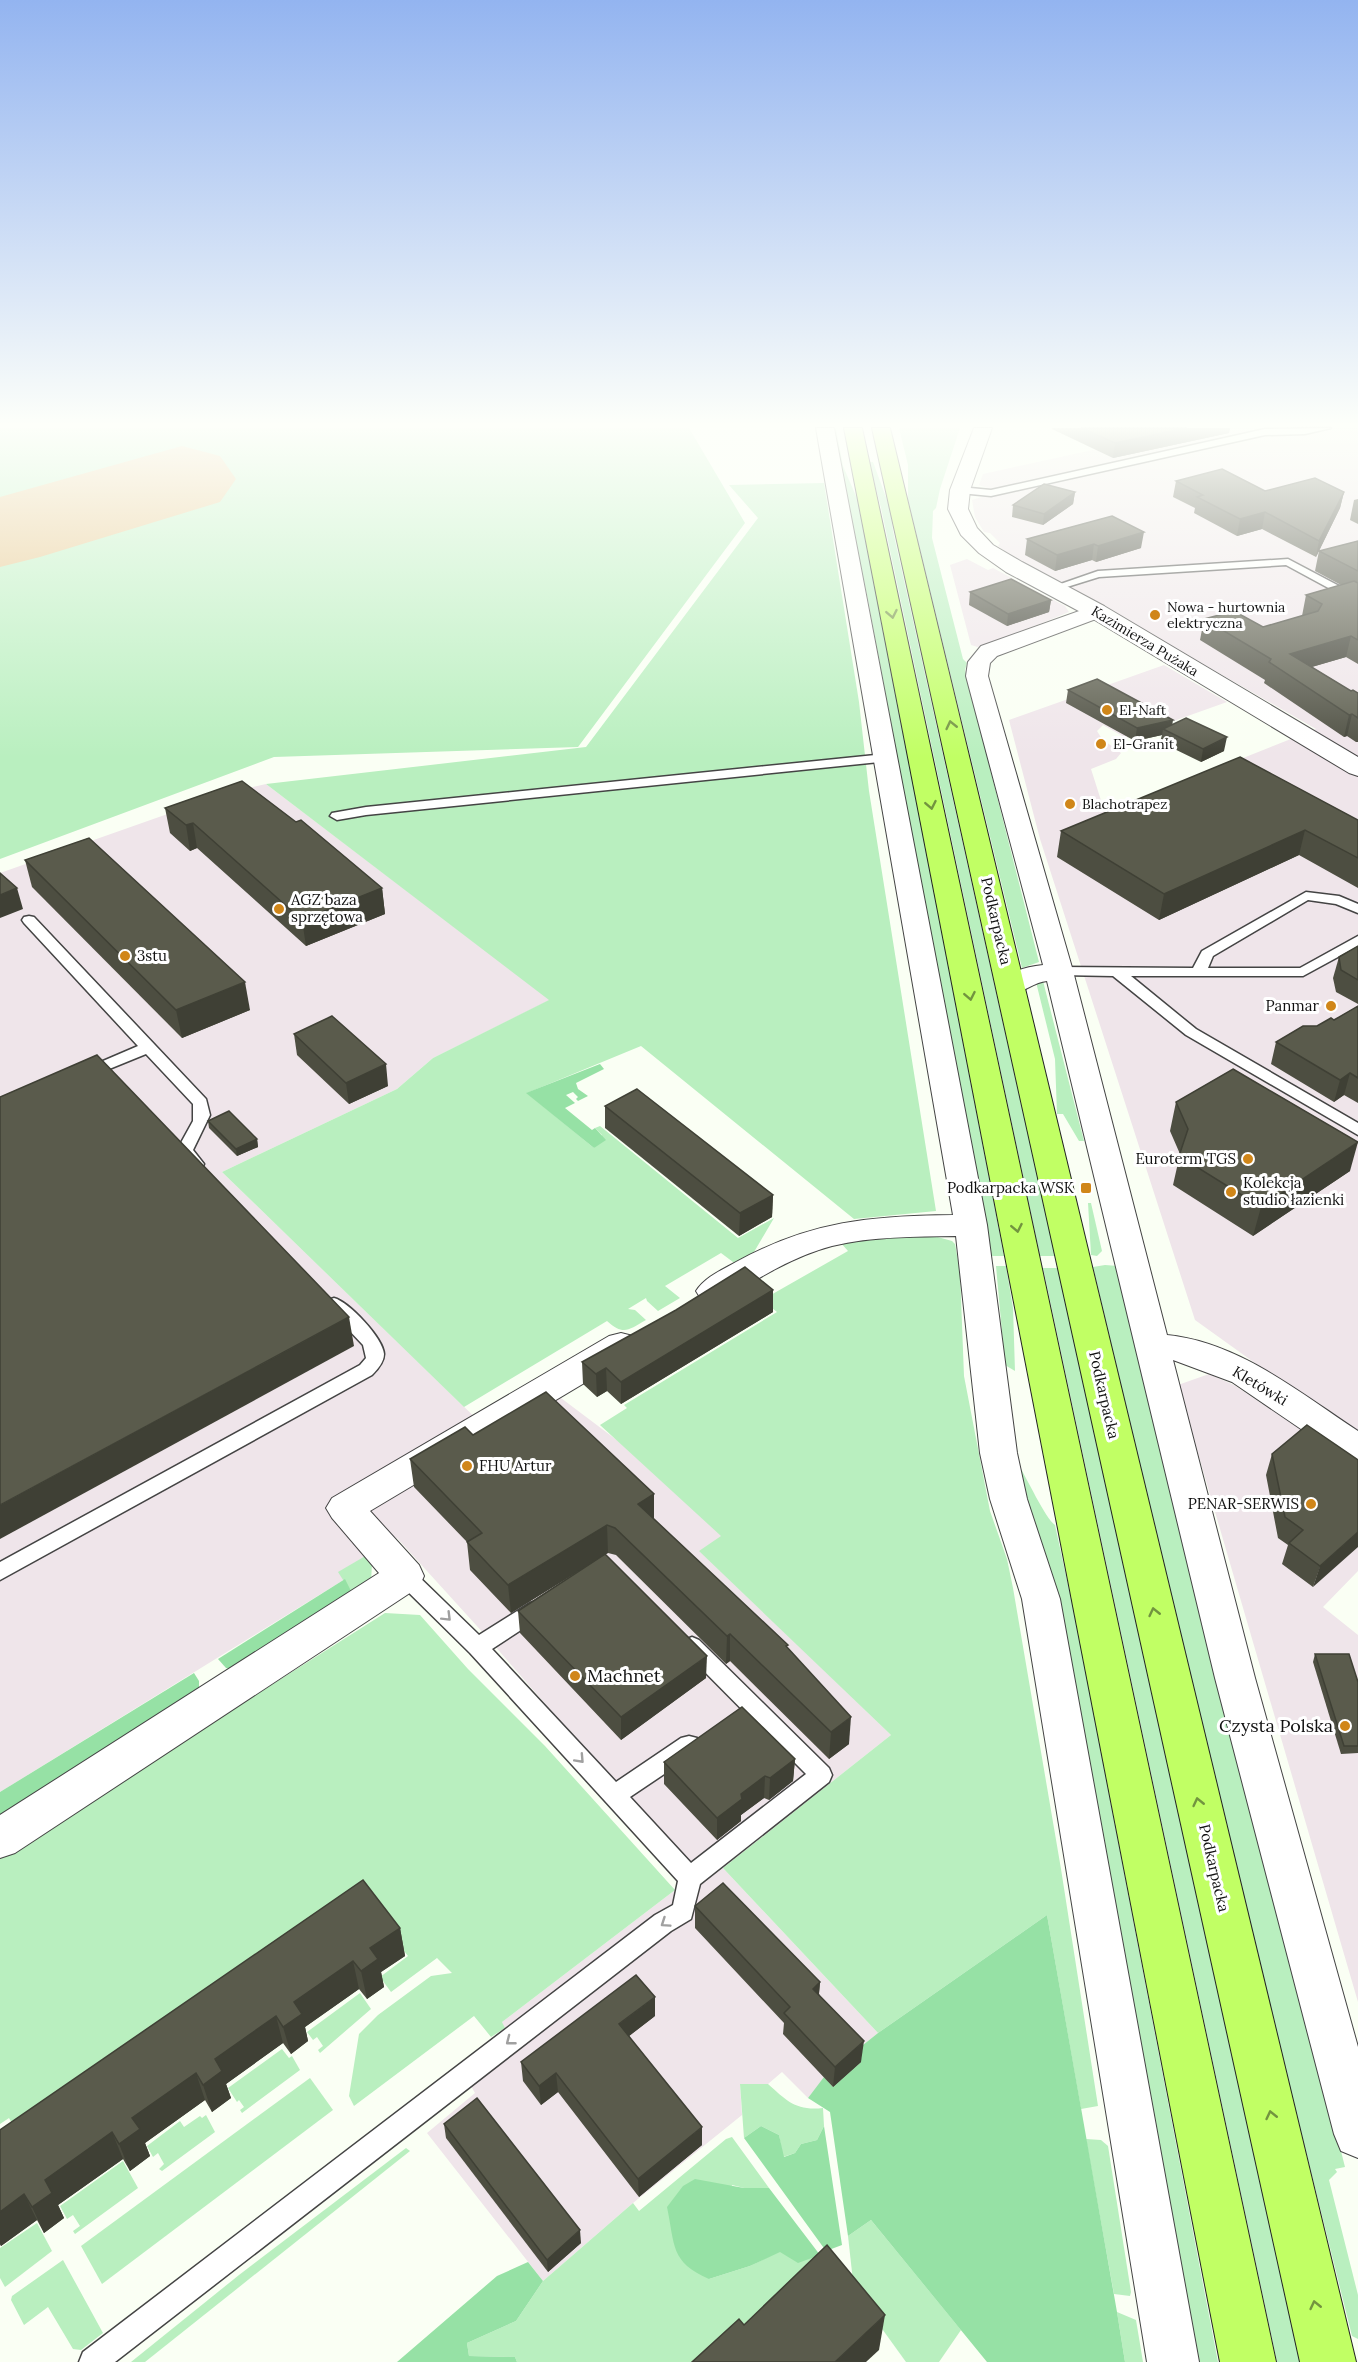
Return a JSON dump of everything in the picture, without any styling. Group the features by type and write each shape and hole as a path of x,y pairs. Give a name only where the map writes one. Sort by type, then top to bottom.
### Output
{"main road":[{"path":"876,538 1248,2362"},
{"name":"Podkarpacka","path":"907,538 1328,2362"}],"street":[{"path":"845,538 971,1225 988,1374 1005,1486 1032,1564 1041,1599 1173,2362"},
{"name":"Kazimierza Pużaka","path":"974,538 1007,564 1096,611 1358,768"},
{"path":"1096,611 989,651 979,662 977,675 1059,971 1238,1688 1358,2134"},
{"path":"1011,987 1028,975 1059,971"},
{"path":"682,1310 746,1269 805,1243 852,1231 971,1225"},
{"path":"0,1839 405,1576 345,1508 579,1368 645,1332"},
{"name":"Kletówki","path":"1153,1346 1184,1349 1244,1373 1358,1449"}],"lane":[{"path":"1054,588 1098,574 1287,562 1358,601"},
{"path":"337,816 366,811 885,758"},
{"path":"1199,971 1207,954 1306,896 1339,900 1358,909"},
{"path":"28,920 200,1102 204,1109 202,1120 187,1142 185,1150 188,1157 205,1174"},
{"path":"1059,971 1199,971 1264,974 1303,972 1358,940"},
{"path":"1117,972 1191,1032 1358,1130"},
{"path":"74,1079 148,1047"},
{"path":"0,1572 366,1370 374,1362 373,1343 322,1292"},
{"path":"405,1576 477,1647 690,1878"},
{"path":"477,1647 557,1595"},
{"path":"93,2362 682,1911 690,1878 821,1775 674,1629"},
{"path":"730,1717 749,1704"},
{"path":"614,1796 711,1730"}],"shaded area":[{"path":"995,538 1358,538 1358,1437 1195,1320 1040,839 1009,720 1164,665 1227,702 1126,738 1103,725 1097,731 1102,739 1121,753 1116,759 1091,769 1105,813 1316,729 1078,592 1016,560 998,546 1000,543"},
{"path":"967,559 988,570 993,568 1065,606 1069,612 981,648 971,645 950,565"},
{"path":"266,784 550,1000 433,1058 397,1089 222,1172 488,1430 553,1392 618,1441 722,1536 700,1551 891,1735 723,1868 878,2033 853,2053 861,2062 833,2087 824,2078 808,2098 782,2072 768,2084 740,2084 742,2115 633,2203 543,2281 427,2133 475,2093 460,2067 504,2028 502,2022 675,1890 701,1882 397,1538 339,1572 345,1579 0,1792 0,873 230,792"},
{"path":"1209,1374 1234,1385 1358,1467 1358,1571 1323,1607 1358,1635 1358,2002 1178,1385"}],"green space":[{"path":"0,538 734,538 578,747 274,757 0,859"},
{"path":"743,538 833,538 859,702 869,791 936,1211 854,1219 641,1046 527,1093 594,1148 602,1135 595,1128 600,1126 738,1238 774,1218 754,1252 737,1265 721,1253 665,1286 680,1298 658,1311 646,1298 628,1309 635,1310 646,1320 626,1330 618,1329 607,1321 464,1407 222,1172 397,1089 433,1058 549,1000 266,784 586,747"},
{"path":"855,538 866,538 1004,1256 990,1256"},
{"path":"887,538 895,538 1055,1256 1040,1256"},
{"path":"917,538 932,538 963,659 967,663 965,670 1039,962 1022,968"},
{"path":"1043,981 1084,1141 1079,1141 1063,1114 1057,1114 1055,1059 1037,986"},
{"path":"600,1064 604,1069 576,1083 578,1089 588,1096 578,1101 576,1099 578,1097 573,1092 566,1095 575,1103 565,1108 592,1130 595,1128 606,1140 594,1148 526,1093"},
{"path":"1088,1203 1091,1203 1102,1251 1097,1256 1091,1255"},
{"path":"934,1236 955,1244 960,1272 964,1376 990,1511 1007,1559 1013,1588 1061,1869 1098,2106 1081,2109 1047,1915 878,2033 723,1868 891,1735 699,1551 721,1536 600,1425 627,1408 624,1405 777,1312 762,1300 848,1251 840,1242 867,1237"},
{"path":"996,1266 1006,1266 1013,1308 1015,1371 1005,1365"},
{"path":"1118,1266 1345,2167 1335,2169 1337,2172 1329,2180 1358,2295 1358,2339 1352,2336 1250,1927 1093,1267"},
{"path":"1043,1268 1058,1268 1300,2362 1277,2362"},
{"path":"1018,1464 1041,1506 1055,1525 1074,1612 1218,2362 1196,2362"},
{"path":"367,1555 372,1563 371,1583 354,1597 338,1572"},
{"path":"345,1579 354,1597 240,1672 226,1668 218,1659"},
{"path":"385,1613 420,1615 468,1669 545,1746 675,1890 502,2022 505,2028 491,2037 474,2016 354,2106 349,2096 359,2034 378,2015 431,1976 452,1973 437,1958 391,1992 380,1977 408,1956 368,1905 24,2144 9,2118 0,2124 0,1857"},
{"path":"194,1673 199,1681 199,1696 0,1820 0,1792"},
{"path":"1047,1915 1125,2362 987,2362 871,2220 848,2236 830,2112 808,2098 824,2077 833,2087 861,2062 853,2053 878,2033"},
{"path":"360,1993 371,2009 320,2053 318,2050 323,2046 317,2037 313,2040 307,2032"},
{"path":"282,2049 289,2058 292,2056 300,2070 242,2113 240,2110 244,2107 239,2100 237,2102 228,2088"},
{"path":"310,2078 333,2110 102,2284 81,2246"},
{"path":"740,2084 768,2084 792,2104 806,2108 823,2108 824,2126 817,2140 801,2144 795,2153 783,2157 779,2135 761,2126 744,2138"},
{"path":"206,2115 215,2132 162,2171 159,2169 164,2164 158,2153 153,2157 147,2146 180,2121 184,2127 200,2116 202,2118"},
{"path":"761,2126 779,2135 784,2157 795,2153 801,2144 817,2140 824,2126 842,2245 826,2251 744,2138"},
{"path":"732,2137 769,2188 744,2188 732,2185 709,2279 750,2266 780,2251 820,2255 722,2362 517,2362 515,2357 469,2356 467,2343 516,2321 543,2281 633,2203 639,2211 726,2139"},
{"path":"1086,2139 1101,2140 1108,2146 1130,2296 1114,2294"},
{"path":"406,2148 410,2151 145,2362 131,2362 239,2275"},
{"path":"123,2161 138,2188 75,2234 73,2231 80,2226 73,2215 67,2219 60,2206"},
{"path":"695,2179 744,2188 769,2188 820,2255 798,2263 780,2252 750,2266 709,2279 696,2273 687,2266 676,2251 667,2207 683,2186"},
{"path":"871,2220 961,2330 939,2362 906,2362 854,2290 848,2236"},
{"path":"37,2223 52,2251 5,2287 0,2278 0,2248"},
{"path":"63,2260 103,2333 81,2350 73,2349 48,2307 24,2325 11,2300 12,2296"},
{"path":"528,2262 543,2281 516,2321 467,2343 469,2356 515,2357 517,2362 397,2362 497,2276"},
{"path":"1117,2312 1136,2320 1143,2362 1125,2362"}],"building":[{"path":"1030,538 1124,538 1057,555 1027,539"},
{"path":"1358,541 1358,571 1319,551"},
{"path":"1011,579 1051,600 1008,614 970,592"},
{"path":"1354,581 1358,583 1358,640 1351,636 1290,654 1358,693 1358,718 1352,714 1349,715 1269,662 1271,659 1204,619 1234,611 1263,627 1318,611 1322,604 1306,595"},
{"path":"1097,679 1173,720 1137,728 1068,690"},
{"path":"1186,718 1227,737 1203,749 1163,729"},
{"path":"1240,757 1358,820 1358,858 1305,830 1164,894 1061,831"},
{"path":"242,781 296,822 301,820 382,888 302,920 193,823 186,825 165,808"},
{"path":"89,838 245,982 176,1010 25,860"},
{"path":"0,873 17,888 0,895"},
{"path":"1358,946 1358,980 1341,970 1339,957"},
{"path":"1358,1006 1358,1078 1350,1073 1340,1080 1276,1042 1303,1026 1317,1026 1331,1018 1334,1020"},
{"path":"332,1016 386,1064 346,1083 294,1034"},
{"path":"97,1055 349,1317 0,1505 0,1097"},
{"path":"1233,1069 1358,1142 1261,1207 1179,1156 1188,1129 1176,1102"},
{"path":"637,1089 773,1195 740,1213 605,1106"},
{"path":"229,1111 257,1139 236,1149 208,1121"},
{"path":"745,1267 773,1290 621,1382 606,1368 596,1374 582,1362 676,1310"},
{"path":"546,1392 654,1494 638,1504 788,1645 786,1646 851,1717 831,1732 730,1634 727,1636 615,1528 607,1525 508,1585 467,1542 482,1533 410,1459 465,1427 473,1435"},
{"path":"1307,1425 1358,1460 1358,1532 1320,1566 1289,1543 1303,1530 1285,1517 1272,1454"},
{"path":"605,1554 707,1656 621,1717 518,1611"},
{"name":"Czysta Polska","path":"1315,1654 1349,1654 1358,1682 1358,1746 1344,1746"},
{"path":"742,1707 795,1759 770,1778 765,1776 741,1794 742,1799 717,1818 664,1762"},
{"path":"363,1880 400,1928 370,1948 378,1959 361,1971 353,1961 294,2002 302,2014 283,2027 276,2016 215,2059 222,2071 203,2085 196,2073 132,2118 140,2129 119,2144 112,2132 45,2180 52,2193 32,2207 24,2194 0,2212 0,2130"},
{"path":"723,1883 820,1982 813,1989 864,2041 835,2067 784,2013 790,2007 695,1906"},
{"path":"636,1975 655,1997 619,2024 702,2127 638,2179 556,2073 539,2086 521,2062"},
{"path":"477,2098 580,2230 547,2260 444,2124"},
{"path":"827,2245 885,2315 835,2362 692,2362 739,2319 744,2325"}],"place":[{"name":"Nowa - hurtownia elektryczna","path":"1155,615"},
{"name":"El-Naft","path":"1107,710"},
{"name":"El-Granit","path":"1101,744"},
{"name":"Blachotrapez","path":"1070,804"},
{"name":"AGZ baza sprzętowa","path":"279,909"},
{"name":"3stu","path":"125,956"},
{"name":"Panmar","path":"1331,1006"},
{"name":"Euroterm TGS","path":"1248,1159"},
{"name":"Podkarpacka WSK","path":"1086,1188"},
{"name":"Kolekcja studio łazienki","path":"1231,1192"},
{"name":"FHU Artur","path":"467,1466"},
{"name":"PENAR-SERWIS","path":"1311,1504"},
{"name":"Machnet","path":"575,1676"},
{"name":"Czysta Polska","path":"1345,1726"}]}
